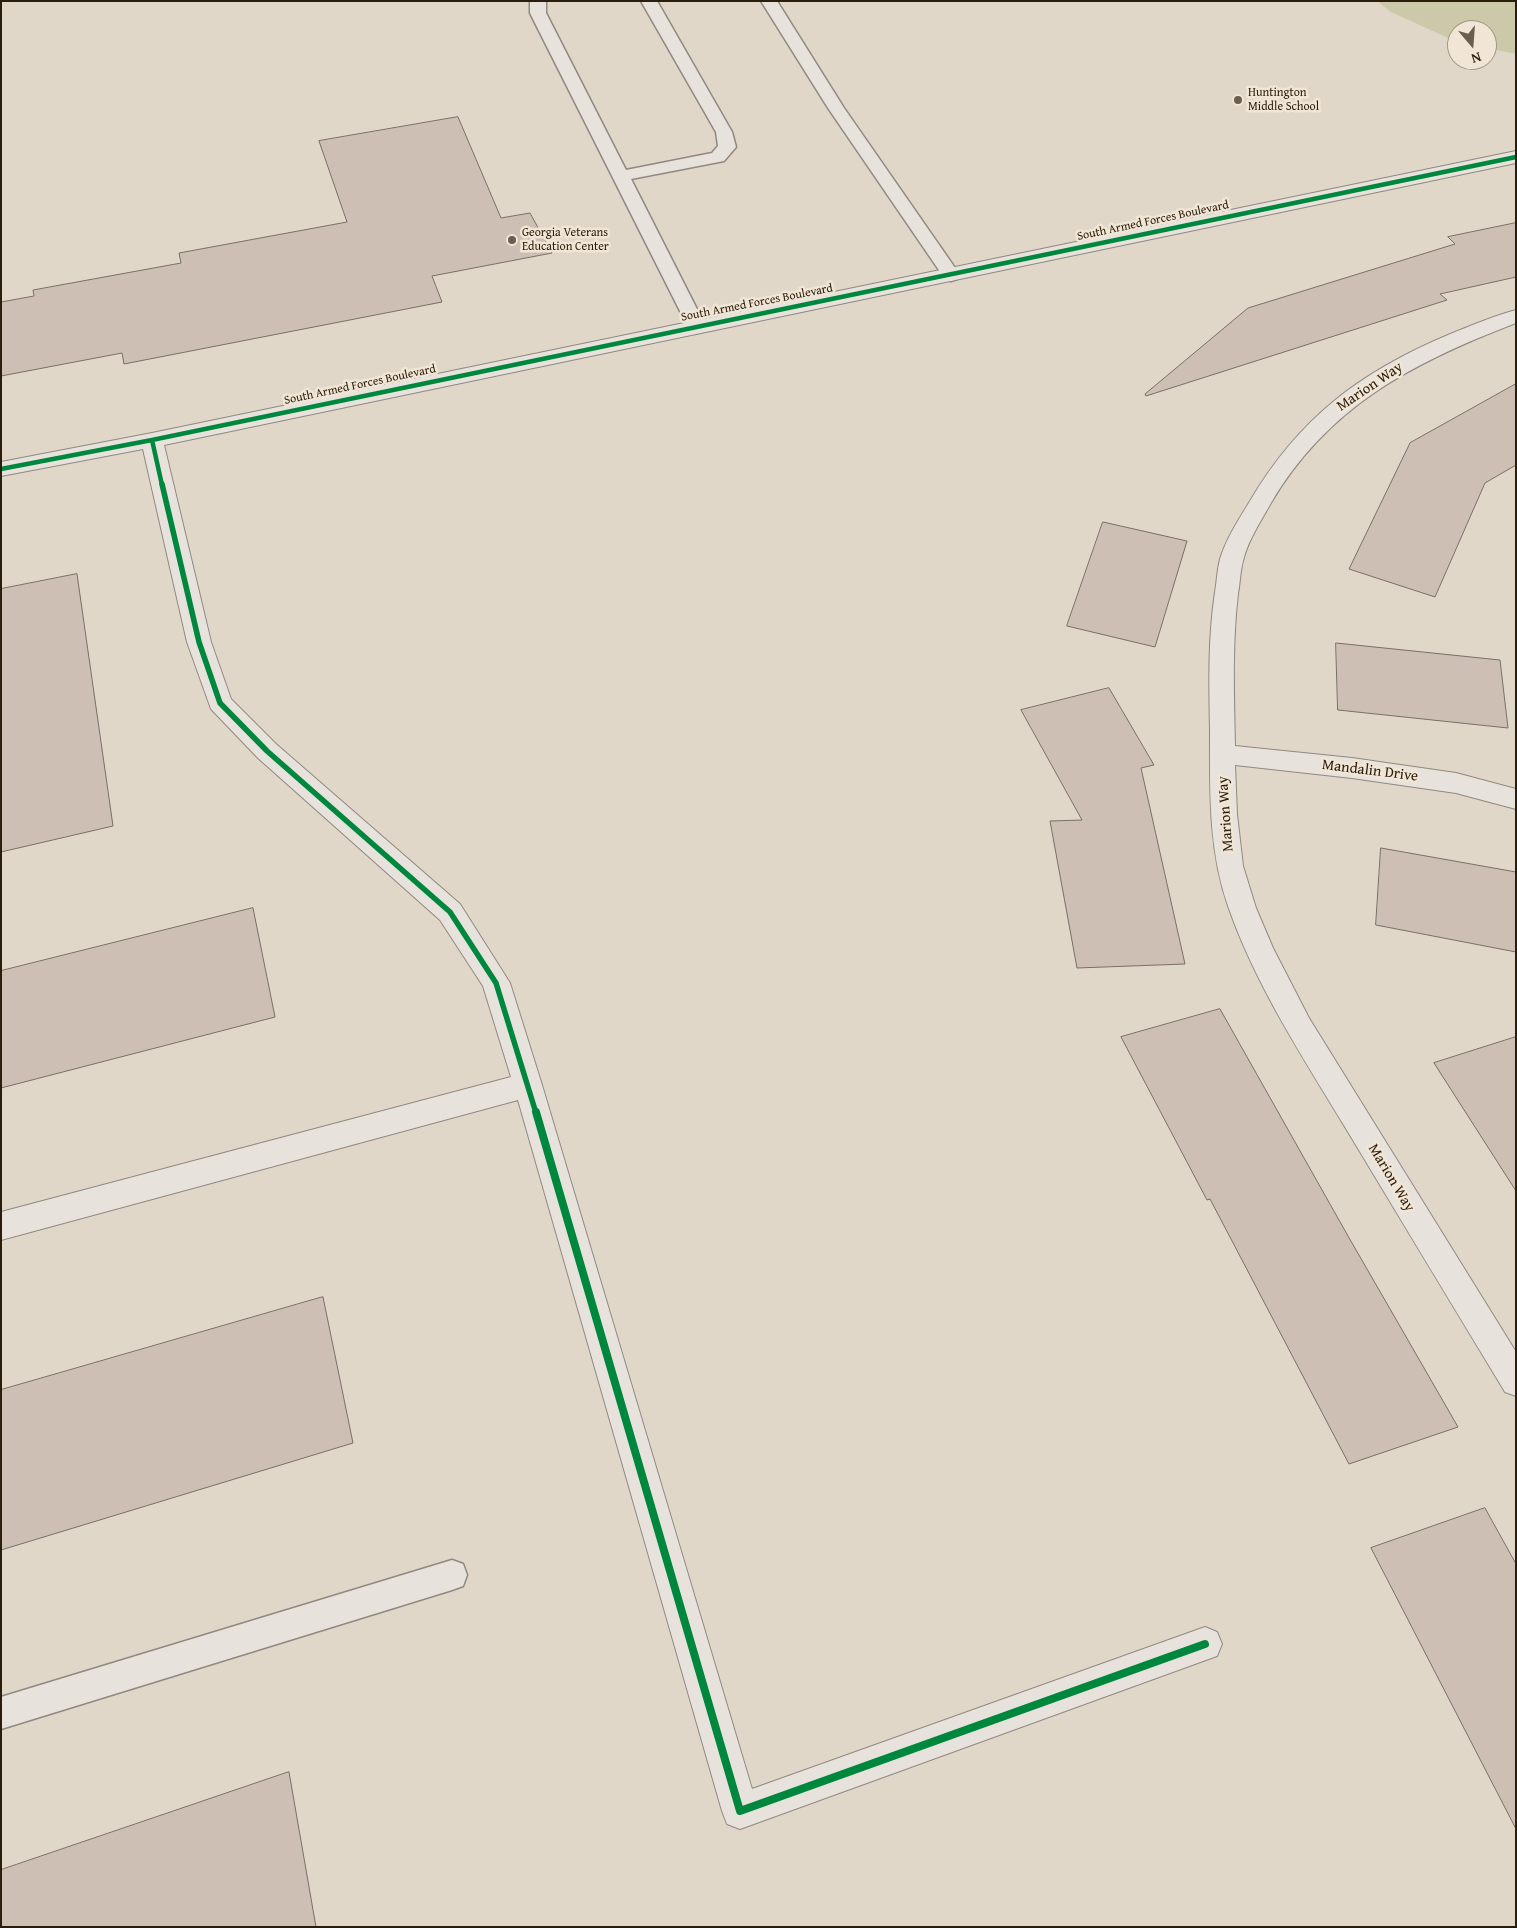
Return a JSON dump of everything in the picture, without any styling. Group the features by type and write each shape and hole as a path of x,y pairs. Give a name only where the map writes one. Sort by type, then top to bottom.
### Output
{"street":[{"name":"South Armed Forces Boulevard","path":"1,469 152,440 1516,157"},
{"name":"Marion Way","path":"1516,316 1476,330 1379,378 1350,397 1325,418 1303,441 1264,495 1232,556 1221,630 1220,667 1224,823 1231,867 1247,918 1270,971 1299,1026 1516,1382"},
{"path":"152,440 199,642 220,703 267,752 450,912 496,983 528,1085 740,1811 1205,1644"},
{"name":"Mandalin Drive","path":"1222,754 1352,768 1456,783 1516,799"},
{"path":"1,1226 528,1085"}],"lane":[{"path":"538,1 538,13 697,327"},
{"path":"620,176 718,157 728,148 724,132 649,1"},
{"path":"769,1 836,108 950,275"},
{"path":"1,1713 452,1575"}],"shaded area":[{"path":"1377,1 1516,1 1516,54 1497,50 1497,20 1447,20 1447,37 1391,12"}],"building":[{"path":"458,117 501,218 530,213 552,253 432,276 442,302 124,364 122,353 1,376 1,302 34,296 33,290 181,263 179,253 347,222 319,141"},
{"path":"1516,223 1516,277 1440,294 1447,300 1146,396 1145,394 1248,308 1455,244 1448,237"},
{"path":"1516,384 1516,465 1485,483 1435,597 1349,569 1410,443"},
{"path":"1103,522 1187,541 1155,647 1067,626"},
{"path":"77,574 113,826 1,852 1,589"},
{"path":"1336,643 1500,660 1508,728 1338,710"},
{"path":"1109,688 1154,765 1141,768 1185,964 1077,968 1050,821 1082,820 1021,710"},
{"path":"1381,848 1516,872 1516,952 1376,925"},
{"path":"253,908 275,1017 1,1088 1,971"},
{"path":"1220,1009 1458,1427 1349,1464 1210,1199 1207,1200 1121,1037"},
{"path":"1516,1037 1516,1191 1434,1063"},
{"path":"323,1297 353,1443 1,1550 1,1390"},
{"path":"1485,1508 1516,1564 1516,1829 1371,1548"},
{"path":"289,1772 316,1927 1,1927 1,1870"}],"cycle path":[{"path":"1,469 152,440 1516,157"},
{"path":"152,440 199,642 220,703 267,751 450,912 496,983 528,1085 740,1811 1205,1644"}],"place":[{"name":"Huntington Middle School","path":"1238,100"},
{"name":"Georgia Veterans Education Center","path":"512,240"}]}
